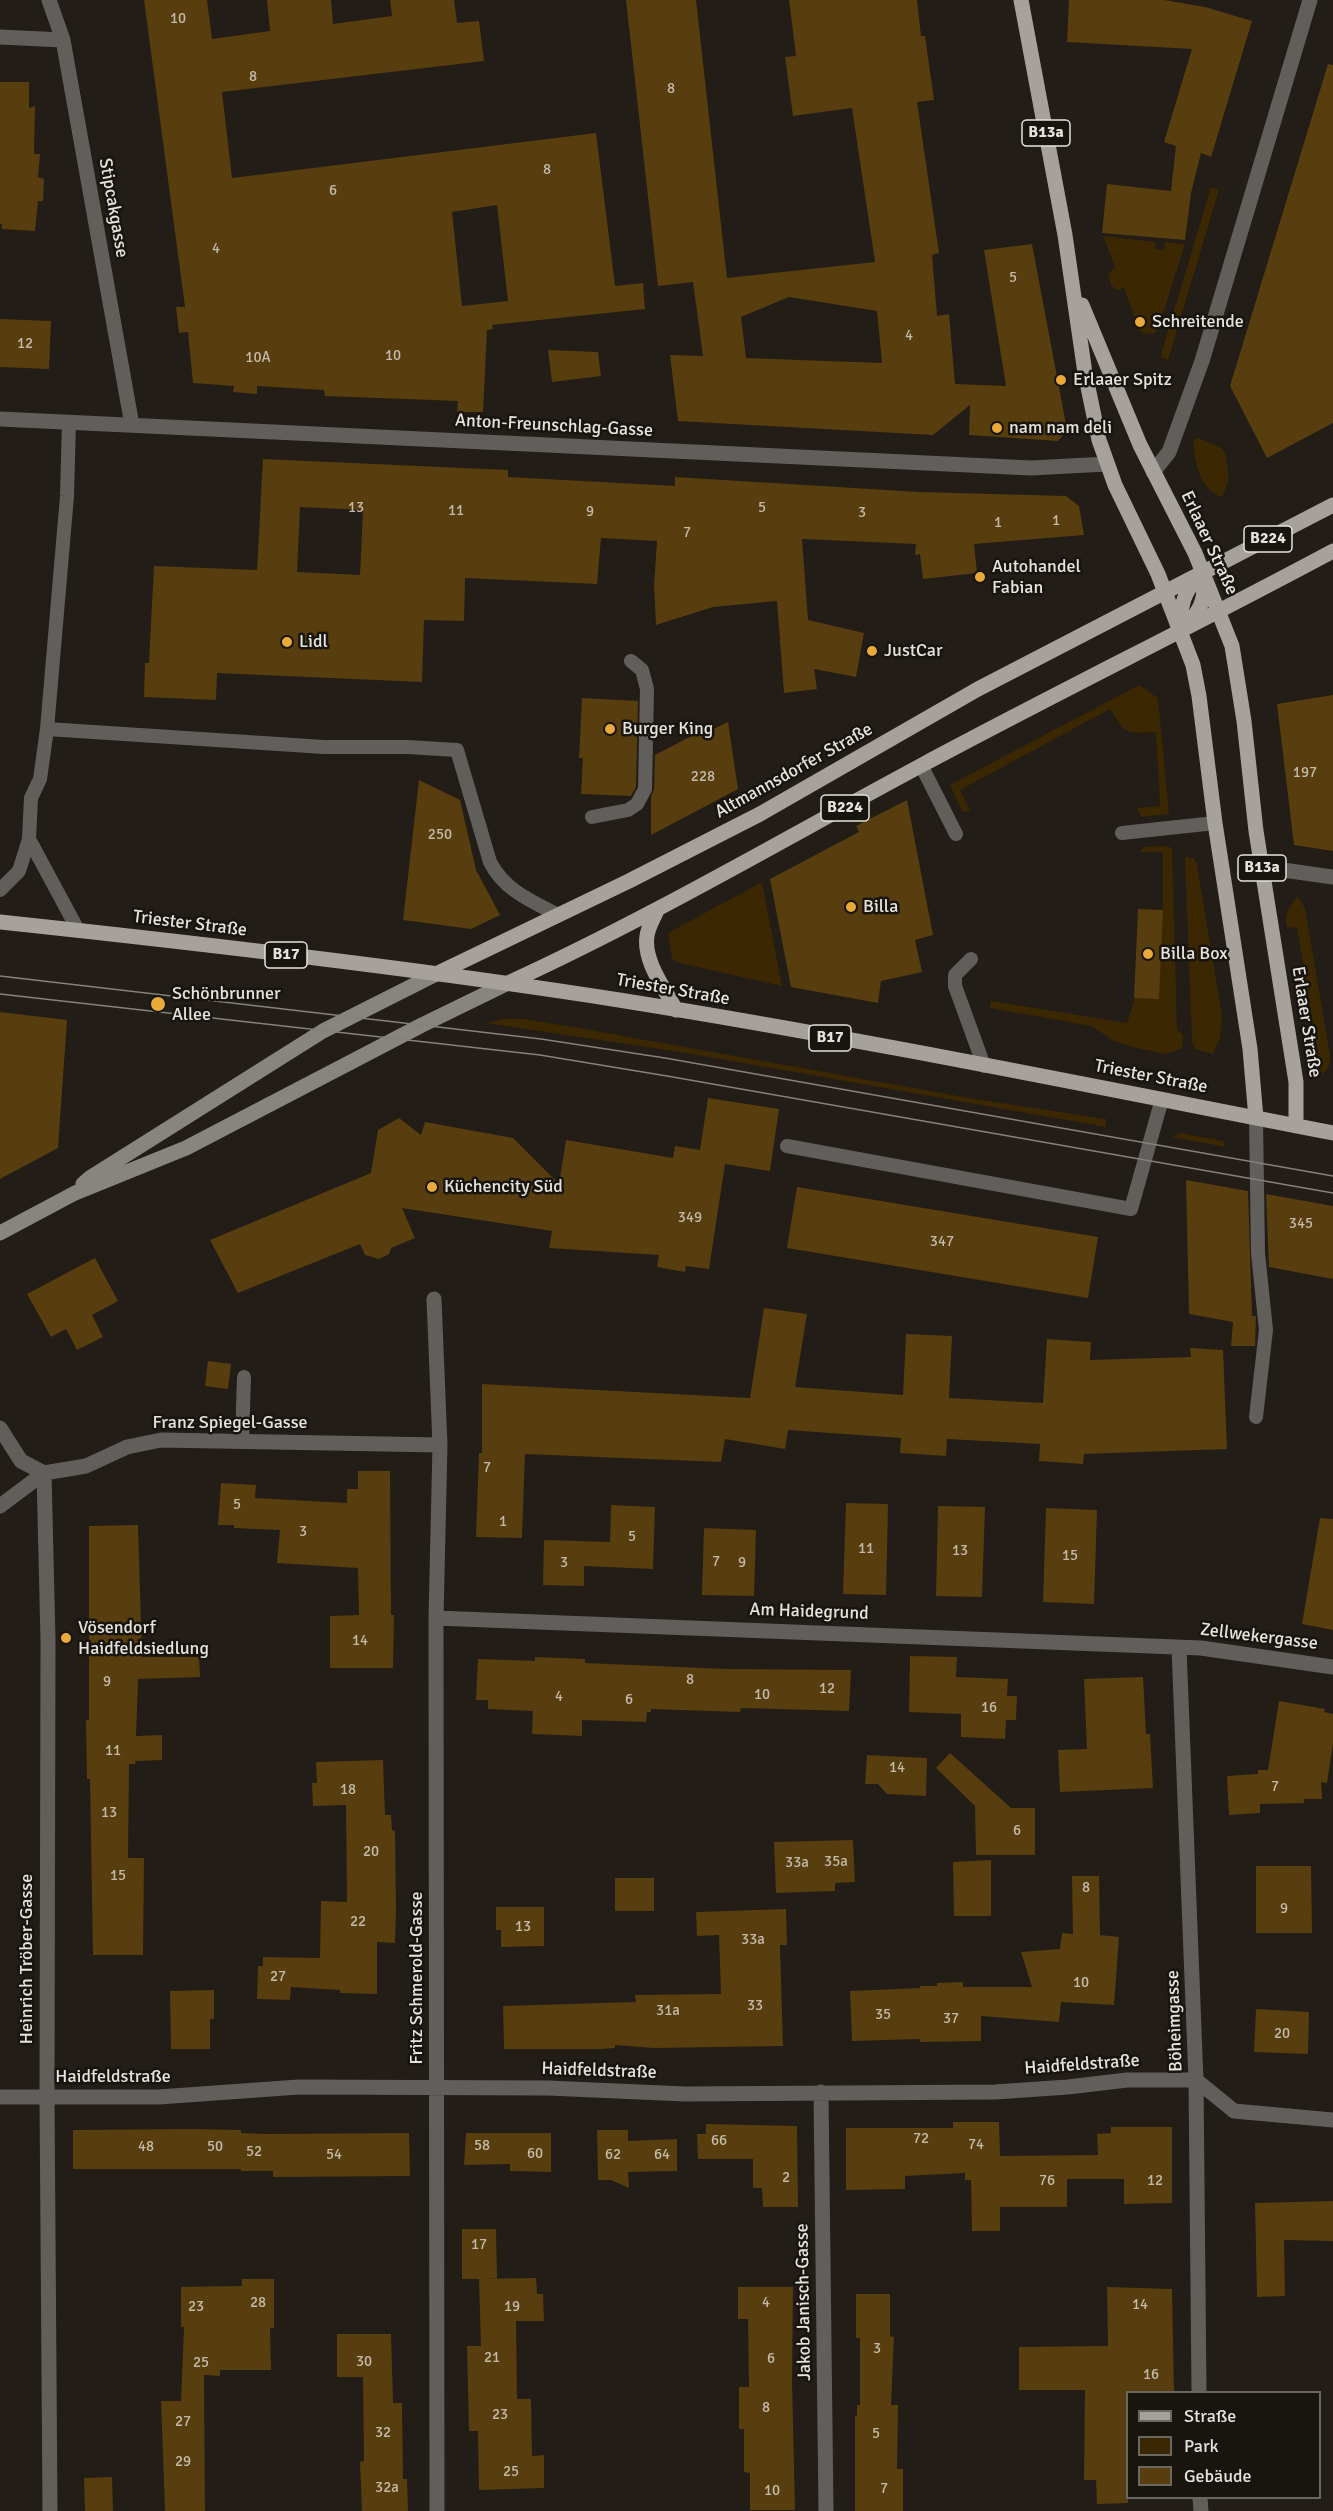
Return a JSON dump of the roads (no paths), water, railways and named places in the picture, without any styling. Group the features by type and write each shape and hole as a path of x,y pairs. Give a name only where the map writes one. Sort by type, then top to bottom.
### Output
{"main road":[{"name":"B13a","path":"1021,0 1070,265 1085,374 1107,464 1165,592 1193,665 1250,1049 1256,1118"},
{"name":"B13a","path":"1070,265 1088,322 1153,472"},
{"name":"Erlaaer Straße","path":"1153,472 1203,572 1232,646 1262,867 1296,1082 1296,1126"},
{"name":"Altmannsdorfer Straße","path":"436,974 760,814 978,689 1333,505"},
{"name":"B224","path":"508,983 585,948 921,765 1333,551"},
{"name":"Altmannsdorfer Straße","path":"1181,630 1180,609 1188,588 1203,572"},
{"path":"1181,630 1197,614 1205,596 1203,572"},
{"name":"Altmannsdorfer Straße","path":"1165,592 1188,588"},
{"path":"1188,588 1205,596 1220,611"},
{"path":"1165,592 1180,609 1197,614 1220,611"},
{"path":"657,910 647,934 647,944 655,969 676,1010"},
{"name":"Triester Straße","path":"0,922 508,983 676,1010 1162,1099 1333,1133"},
{"path":"75,1193 91,1177 322,1031 436,974"},
{"path":"0,1233 75,1193 186,1148 422,1025 508,983"}],"street":[{"name":"Stipcakgasse","path":"49,0 63,40 132,425"},
{"path":"1153,472 1169,452 1202,361 1310,0"},
{"path":"0,37 63,40"},
{"name":"Anton-Freunschlag-Gasse","path":"0,419 1031,468 1107,464"},
{"path":"1262,867 1333,877"},
{"name":"Fritz Schmerold-Gasse","path":"434,1299 440,1445 436,1618 437,2511"},
{"path":"0,1428 21,1461 44,1473"},
{"name":"Franz Spiegel-Gasse","path":"0,1506 44,1473 86,1466 144,1442 160,1440 440,1445"},
{"name":"Heinrich Tröber-Gasse","path":"44,1473 48,1640 47,2096 50,2511"},
{"name":"Am Haidegrund","path":"436,1618 1179,1648"},
{"name":"Zellwekergasse","path":"1179,1648 1226,1650 1333,1667"},
{"name":"Böheimgasse","path":"1179,1648 1196,2080 1199,2391"},
{"name":"Haidfeldstraße","path":"0,2097 159,2097 299,2086 548,2088 685,2094 995,2092 1127,2080 1196,2080"},
{"path":"1196,2080 1234,2111 1333,2120"},
{"name":"Jakob Janisch-Gasse","path":"821,2092 826,2511"}],"lane":[{"path":"0,890 19,871 29,839 31,798 40,779 47,729 67,496 69,422"},
{"path":"592,818 628,810 637,804 645,789 647,689 642,670 631,661"},
{"path":"47,729 324,747 408,747 456,750 495,872 516,893 558,915"},
{"path":"921,765 956,834"},
{"path":"1122,833 1215,823"},
{"path":"29,839 78,930"},
{"path":"971,958 955,975 955,986 984,1066"},
{"path":"787,1146 1131,1209 1162,1099"},
{"path":"1256,1118 1258,1253 1266,1330 1256,1417"},
{"path":"242,1441 244,1377"}],"tram line":[{"path":"0,976 541,1039 665,1058 1333,1176"},
{"path":"0,994 540,1055 1333,1193"}],"place":[{"name":"Schreitende","path":"1140,322"},
{"name":"Erlaaer Spitz","path":"1061,380"},
{"name":"nam nam deli","path":"997,428"},
{"name":"Autohandel Fabian","path":"980,577"},
{"name":"Lidl","path":"287,642"},
{"name":"JustCar","path":"872,651"},
{"name":"Burger King","path":"610,729"},
{"name":"Billa","path":"851,907"},
{"name":"Billa Box","path":"1148,954"},
{"name":"Schönbrunner Allee","path":"158,1004"},
{"name":"Küchencity Süd","path":"432,1187"},
{"name":"Vösendorf Haidfeldsiedlung","path":"66,1638"}]}
